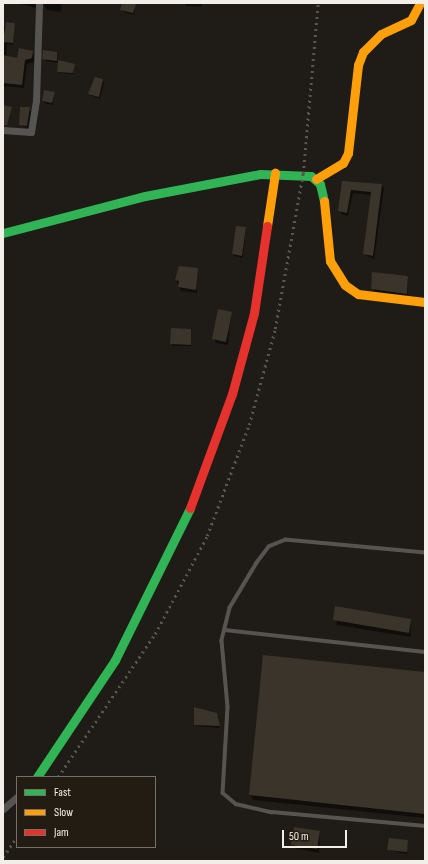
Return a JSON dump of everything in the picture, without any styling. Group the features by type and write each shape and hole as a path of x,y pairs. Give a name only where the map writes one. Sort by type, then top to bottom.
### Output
{"street":[{"path":"3,130 31,132 36,101 40,3"},
{"path":"3,233 145,196 275,173 316,179 338,167 348,153 358,65 363,52 381,34 411,20 420,3"},
{"path":"38,776 115,660 185,520 232,394 254,313 275,173"},
{"path":"316,179 327,212 330,261 345,286 358,294 425,302"},
{"path":"3,809 16,798"}],"lane":[{"path":"425,553 286,540 270,547 257,563 230,608 222,641 228,707 224,793 236,804 272,812 425,826"},
{"path":"225,630 425,652"}],"building":[{"path":"122,3 136,4 133,13 120,10"},
{"path":"6,22 15,23 13,43 3,42"},
{"path":"19,48 33,51 32,58 25,60 22,85 3,83 3,55 17,58"},
{"path":"43,50 57,52 57,61 42,59"},
{"path":"58,60 75,64 73,73 57,72"},
{"path":"95,77 103,79 99,97 88,94"},
{"path":"44,90 55,92 52,103 42,101"},
{"path":"3,105 12,107 7,125 3,125"},
{"path":"20,107 30,107 27,126 19,125"},
{"path":"342,181 382,184 373,256 363,254 371,192 351,190 347,213 338,211"},
{"path":"236,226 246,227 242,256 232,254"},
{"path":"179,266 198,268 196,290 178,287 179,281 175,280"},
{"path":"372,272 408,276 407,294 371,289"},
{"path":"218,309 232,312 226,342 212,339"},
{"path":"171,328 191,329 191,345 170,344"},
{"path":"335,606 411,619 409,633 333,620"},
{"path":"263,655 425,672 425,814 249,795"},
{"path":"194,707 217,713 220,726 194,725"},
{"path":"294,827 320,831 317,849 291,845"},
{"path":"389,838 408,840 407,852 387,850"}],"railway":[{"path":"59,776 155,634 207,536 249,425 275,329 303,174 318,3"},
{"path":"3,857 16,838"}],"traffic: fast":[{"path":"3,233 145,196 260,174 311,176 320,184 324,201"},
{"path":"38,776 115,660 190,508"}],"traffic: slow":[{"path":"316,179 343,163 348,153 358,65 363,52 381,34 411,20 420,3"},
{"path":"267,226 275,173"},
{"path":"324,201 330,261 345,285 358,294 425,302"}],"traffic: jam":[{"path":"190,508 232,394 254,313 267,226"}]}
